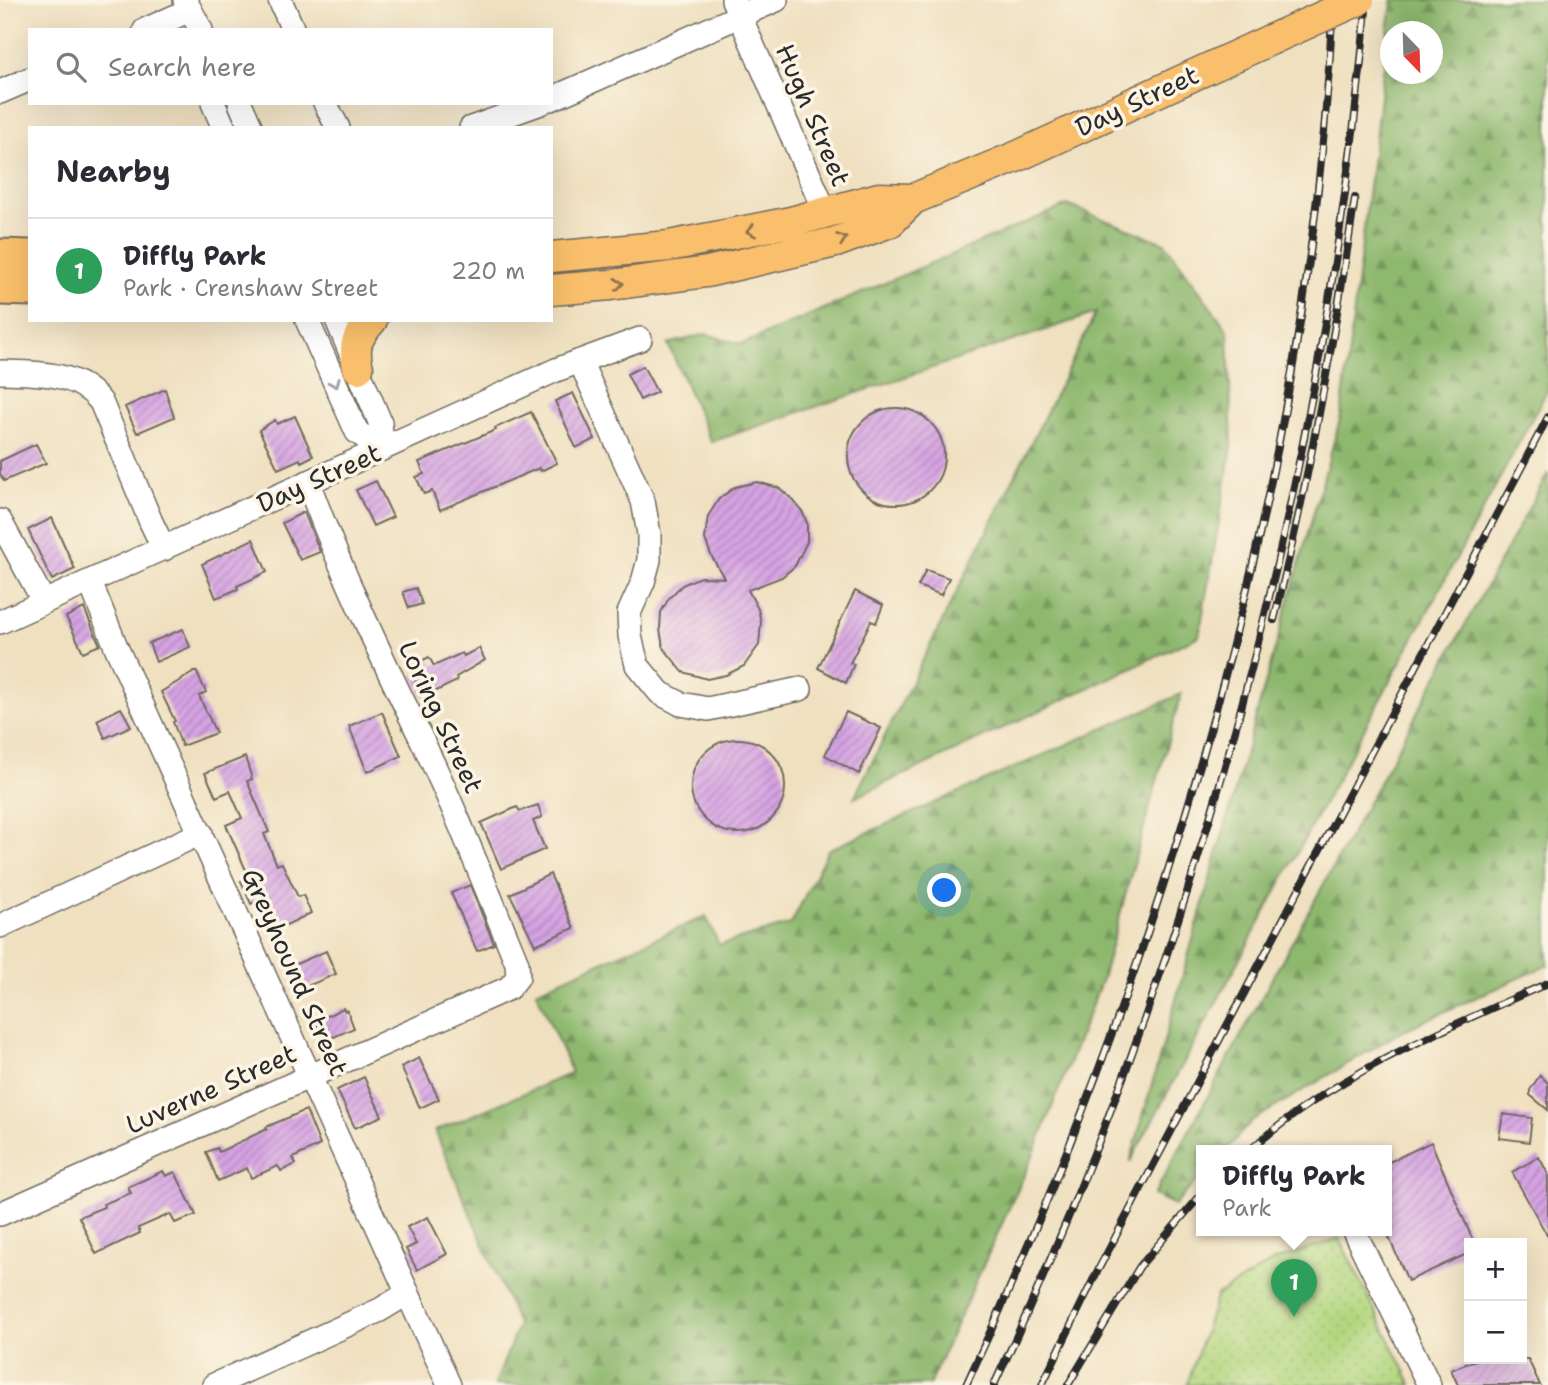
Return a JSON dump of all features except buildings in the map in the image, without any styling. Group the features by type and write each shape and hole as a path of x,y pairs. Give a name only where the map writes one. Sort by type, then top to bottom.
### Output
{"highway":[{"path":"0,256 28,257"},
{"path":"0,288 28,289"}],"main road":[{"name":"Day Street","path":"553,290 663,279 836,242 890,222 913,199 1018,156 1359,0"},
{"name":"Day Street","path":"553,257 669,246 826,214 879,198 913,199"},
{"path":"358,368 354,349 370,322"}],"street":[{"path":"280,0 292,28"},
{"path":"553,98 736,8 776,0"},
{"name":"Hugh Street","path":"736,8 826,214"},
{"path":"150,28 190,13 200,28"},
{"path":"0,92 28,80"},
{"path":"214,105 223,126"},
{"path":"241,105 250,126"},
{"path":"326,105 337,126"},
{"path":"477,126 535,105"},
{"path":"308,322 356,432 382,449"},
{"path":"338,322 380,422 382,449"},
{"name":"Day Street","path":"0,622 580,361 640,339"},
{"path":"580,361 643,501 649,534 649,560 643,582 629,613 630,636 637,665 660,693 681,704 708,709 800,689"},
{"path":"0,372 65,378 79,383 95,394 101,402 150,522 164,549"},
{"name":"Loring Street","path":"307,482 395,687 452,808 517,963 518,977"},
{"path":"0,521 44,602"},
{"name":"Greyhound Street","path":"90,582 117,649 449,1385"},
{"path":"0,926 201,833"},
{"name":"Luverne Street","path":"2,1208 509,988 518,977"},
{"path":"1355,1236 1429,1385"},
{"path":"214,1385 380,1310 408,1293"}],"green space":[{"path":"1392,0 1548,0 1548,389 1130,1162 1341,416 1382,84 1443,84 1443,21 1389,21"},
{"path":"1067,205 1165,243 1228,331 1232,447 1199,636 854,798 1096,313 711,442 668,344 706,334 742,344"},
{"path":"1548,473 1548,965 1404,1030 1252,1121 1230,1145 1196,1145 1196,1182 1175,1205 1154,1195"},
{"path":"1181,694 1102,979 1034,1153 929,1385 495,1385 518,1325 435,1131 572,1073 536,991 706,916 719,945 791,924 828,850"},
{"path":"1339,1238 1412,1385 1187,1385 1217,1295 1274,1261"}],"railway":[{"path":"966,1385 1038,1222 1104,1055 1164,884 1216,709 1260,533 1295,355 1319,177 1333,0"},
{"path":"994,1385 1067,1220 1132,1053 1190,882 1241,709 1284,533 1319,357 1347,179 1367,0"},
{"path":"1274,620 1320,410 1355,198"},
{"path":"1042,1385 1097,1272 1548,417"},
{"path":"1256,1145 1317,1099 1354,1076 1431,1036 1548,983"},
{"path":"1068,1385 1140,1266 1196,1201"}],"place":[{"name":"Diffly Park","path":"1294,1317"}]}
